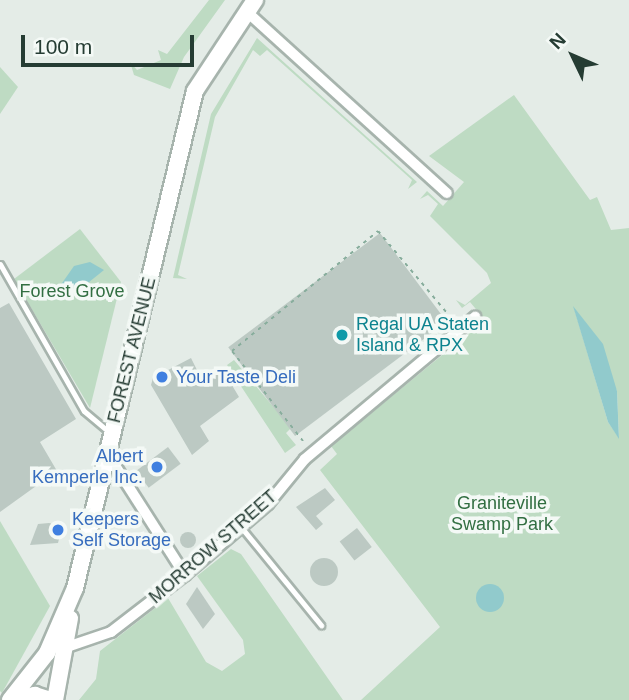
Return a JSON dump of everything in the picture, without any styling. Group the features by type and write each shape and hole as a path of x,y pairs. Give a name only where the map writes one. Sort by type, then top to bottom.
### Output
{"main road":[{"name":"FOREST AVENUE","path":"10,700 47,653 75,588 190,106 205,70 250,6"},
{"path":"16,700 35,695 53,700 75,588"}],"street":[{"path":"250,6 447,193"},
{"name":"MORROW STREET","path":"64,648 111,632 185,575 241,527 305,459 475,317"},
{"path":"107,453 185,575"}],"lane":[{"path":"0,264 84,411 112,434"},
{"path":"241,527 321,625"}],"path":[{"path":"303,441 232,351 378,231 447,313"}],"green space":[{"path":"209,0 225,0 184,57 170,89 134,75 130,62 137,70 161,60 158,50 167,54"},
{"path":"257,38 417,182 408,189 412,180 352,126 267,50 260,56 253,50 215,117 178,275 187,279 173,278 211,114"},
{"path":"0,67 18,87 0,114"},
{"name":"Graniteville Swamp Park","path":"514,95 590,200 597,197 611,230 629,228 629,700 361,700 440,627 320,470 337,454 331,446 485,320 470,302 462,308 456,300 465,305 491,283 487,273 430,216 438,204 428,195 420,199 427,191 443,206 464,182 429,156","holes":["574,308 617,391 619,438 608,422"]},
{"name":"Forest Grove","path":"80,229 121,282 90,408 14,279"},
{"path":"234,360 291,428 286,433 296,445 285,453 227,365"},
{"path":"0,521 50,606 2,693 0,691"},
{"path":"231,549 241,554 343,700 79,700 96,679 100,651 168,598 206,662 222,671 245,654 243,640 197,576"}],"water":[{"path":"90,262 104,270 68,299 53,296 74,266"},
{"path":"573,306 603,344 617,391 619,439 608,422"},
{"path":"490,584 500,588 504,598 500,608 490,612 480,608 476,598 480,588"}],"building":[{"name":"Regal UA Staten Island & RPX","path":"380,233 447,322 295,436 228,347"},
{"path":"9,303 76,419 40,442 57,471 0,512 0,308"},
{"path":"191,358 197,370 223,370 239,397 200,426 209,441 192,455 151,385 153,378"},
{"path":"168,447 181,464 149,488 136,471"},
{"path":"325,488 335,500 316,516 323,524 316,530 296,507"},
{"path":"38,524 62,526 58,543 30,545"},
{"path":"357,528 372,547 354,560 340,542"},
{"path":"185,532 191,532 196,540 194,546 185,548 180,543 180,537"},
{"path":"324,558 334,562 338,572 334,582 324,586 314,582 310,572 314,562"},
{"path":"197,587 215,614 203,629 186,604"}],"place":[{"name":"Regal UA Staten Island & RPX","path":"342,335"},
{"name":"Your Taste Deli","path":"162,377"},
{"name":"Albert Kemperle Inc.","path":"157,467"},
{"name":"Keepers Self Storage","path":"58,530"}]}
